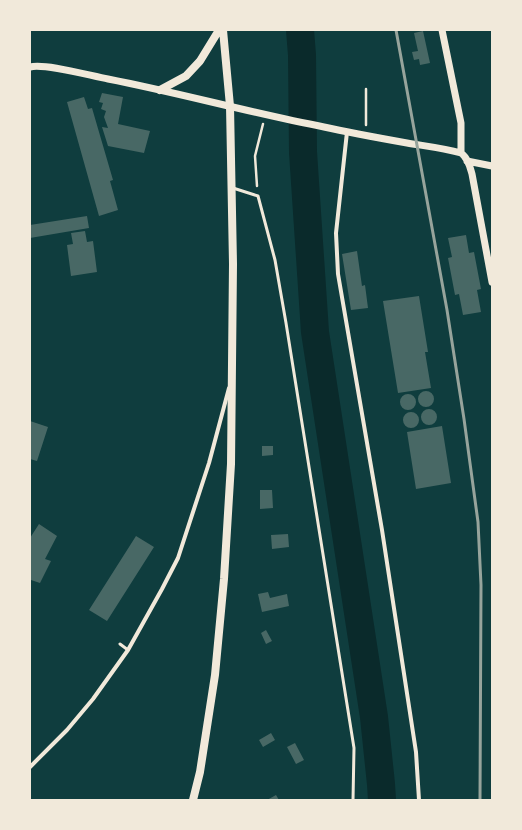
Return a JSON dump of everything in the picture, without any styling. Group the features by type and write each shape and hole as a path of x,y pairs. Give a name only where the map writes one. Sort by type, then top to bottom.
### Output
{"main road":[{"path":"160,90 172,85 186,76 200,61 219,30"},
{"path":"193,800 200,772 215,675 222,601 231,464 233,264 232,188 230,106 223,30"}],"street":[{"path":"442,30 461,123 461,153"},
{"path":"30,67 53,68 160,90 287,120 366,136 434,146 461,153 464,155 472,174 492,282"},
{"path":"347,132 336,233 338,274 382,530 416,752 419,800"},
{"path":"467,161 492,166"},
{"path":"30,767 71,725 93,699 128,650 146,620 178,558 209,463 232,375"}],"lane":[{"path":"232,188 258,196 275,260 353,740 353,800"},
{"path":"120,644 128,650"}],"path":[{"path":"366,90 366,136"},
{"path":"258,196 255,156 259,136 263,126 263,114"}],"building":[{"path":"423,31 430,63 420,65 419,59 414,60 412,52 418,51 414,33"},
{"path":"102,93 123,97 118,124 150,131 144,153 108,146 102,127 108,128 104,117 106,111 101,109 103,103 99,102"},
{"path":"84,97 88,109 92,108 113,180 110,181 118,210 99,216 67,102"},
{"path":"87,216 89,228 30,238 30,225"},
{"path":"85,231 87,242 93,241 97,272 71,276 67,245 73,244 71,233"},
{"path":"466,235 469,253 474,252 481,289 477,290 481,312 463,315 459,294 455,295 448,258 452,257 448,238"},
{"path":"357,251 362,286 365,285 368,308 351,310 342,254"},
{"path":"419,296 428,352 425,352 431,388 398,393 383,301"},
{"path":"426,391 432,393 434,399 432,405 426,407 420,405 418,399 420,393"},
{"path":"405,394 411,394 416,399 414,408 411,410 405,410 400,405 400,399"},
{"path":"426,409 432,409 437,414 435,423 432,425 426,425 421,420 421,414"},
{"path":"411,412 417,414 419,420 417,426 411,428 405,426 403,420 405,414"},
{"path":"30,421 48,427 37,461 30,459"},
{"path":"442,426 451,483 416,489 407,432"},
{"path":"262,446 273,446 273,455 262,456"},
{"path":"260,490 272,490 273,508 260,509"},
{"path":"39,524 57,536 45,559 51,561 40,583 31,580 30,582 30,538"},
{"path":"288,534 289,547 272,549 271,535"},
{"path":"136,536 154,547 107,621 89,610"},
{"path":"268,592 270,598 287,594 289,606 262,612 258,594"},
{"path":"266,630 272,641 266,644 261,633"},
{"path":"271,733 275,740 263,747 259,740"},
{"path":"295,743 304,760 296,764 287,747"},
{"path":"276,795 279,800 267,800"}],"waterway":[{"path":"300,30 302,55 303,152 315,332 374,717 382,800"}],"railway":[{"path":"396,30 447,310 478,522 481,585 480,800"}]}
